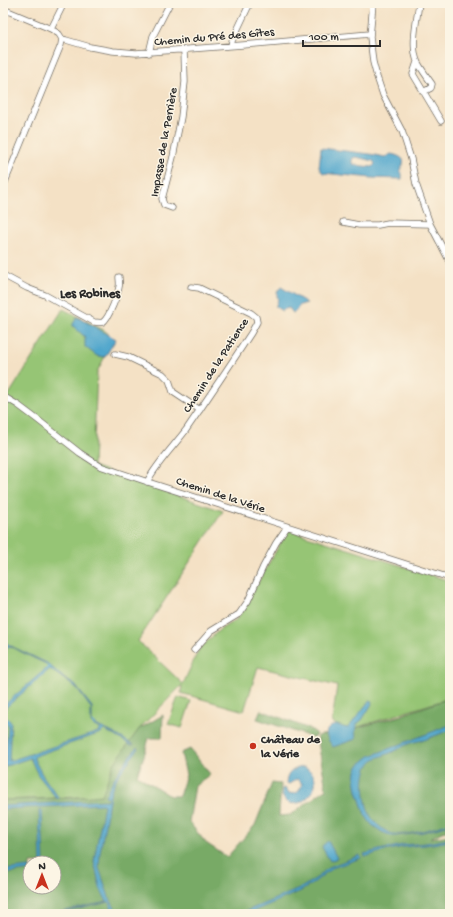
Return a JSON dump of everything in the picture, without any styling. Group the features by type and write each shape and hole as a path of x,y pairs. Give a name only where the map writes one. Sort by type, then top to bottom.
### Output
{"street":[{"path":"51,29 64,3"},
{"path":"149,52 154,36 170,3"},
{"path":"231,46 250,3"},
{"path":"373,3 370,34 373,62 377,77 383,95 402,131 411,159 416,184 430,224 450,262"},
{"path":"419,3 415,34 417,62 432,84 431,88 423,92"},
{"path":"3,9 51,29 59,34 62,39 61,45 3,187"},
{"name":"Chemin du Pré des Gîtes","path":"62,39 90,48 131,53 184,50 370,34"},
{"name":"Impasse de la Perrière","path":"172,208 164,206 162,199 173,157 186,82 184,50"},
{"path":"417,62 413,74 441,122"},
{"path":"343,222 359,225 378,225 388,223 430,224"},
{"path":"3,275 98,323 105,320 109,314 118,293 119,277"},
{"name":"Chemin de la Patience","path":"147,482 151,473 200,410 257,324 256,317 251,313 199,288 191,287"},
{"path":"115,354 128,357 163,374 169,380 173,392 200,410"},
{"name":"Chemin de la Vérie","path":"3,396 38,420 80,454 100,466 450,578"},
{"path":"194,650 211,631 238,614 248,601 262,567 287,527"}],"green space":[{"path":"63,309 104,330 114,339 97,372 93,466 223,511 138,641 183,684 199,649 218,631 237,619 288,530 450,581 450,698 345,731 332,722 337,686 258,667 244,711 181,693 182,685 139,729 105,796 3,800 3,393 8,396"},
{"path":"178,697 191,701 182,728 168,724"},
{"path":"450,698 450,830 430,838 450,835 450,914 3,914 3,800 70,798 102,795 113,765 139,729 163,715 162,738 149,738 137,775 170,796 179,796 186,775 181,753 190,749 210,774 195,786 189,822 206,843 227,857 255,825 272,783 281,784 279,816 290,815 326,789 317,736 356,728 396,717"},
{"path":"261,710 312,730 316,733 314,738 257,719"}],"water":[{"path":"321,148 385,157 391,154 402,158 404,162 400,170 402,179 372,178 323,173 319,168","holes":["356,157 373,161 375,164 372,167 354,165 352,163 353,158"]},
{"path":"281,287 307,303 300,305 293,313 289,308 282,311 276,307 278,299 277,293"},
{"path":"77,317 116,339 105,357 97,356 85,347 85,337 73,326"},
{"path":"3,641 47,663 65,679 75,685 92,707 92,721 98,726 134,745 130,745 104,730 101,733 35,756 34,759 43,776 59,798 57,799 38,775 30,758 3,767 3,763 5,762 8,725 3,718 3,714 11,722 9,761 98,732 101,729 91,723 91,708 76,688 50,669 3,710 3,706 48,667 44,663 9,646 3,650 3,647 6,645"},
{"path":"369,701 371,701 372,704 362,720 356,726 356,739 333,747 326,734 328,729 336,725 346,728 349,727"},
{"path":"450,725 450,730 424,740 408,744 373,760 366,771 364,786 366,802 370,815 377,824 390,833 399,835 422,831 450,823 450,825 419,833 392,836 382,832 372,825 365,815 357,791 355,779 356,771 359,765 370,756"},
{"path":"137,747 138,749 118,776 111,790 100,853 99,868 109,897 118,914 114,914 109,902 51,914 107,902 100,888 94,861 104,805 3,809 3,806 107,800 108,797 105,796 112,783 123,765"},
{"path":"304,767 312,773 315,779 315,785 313,791 304,801 292,804 284,798 282,789 285,788 288,793 291,794 299,791 302,784 297,779 289,784 286,783 289,773 297,768"},
{"path":"39,810 42,810 44,855 41,855"},
{"path":"450,839 450,841 428,845 410,846 380,852 365,857 364,854 403,845"},
{"path":"328,841 337,858 330,861 322,847"},
{"path":"360,855 361,858 332,868 301,891 247,914 239,914 299,889 318,877 329,867"},
{"path":"22,868 22,871 3,874 3,870"}],"place":[{"name":"Château de la Vérie","path":"253,746"}],"district":[{"name":"Les Robines","path":"90,292"}]}
